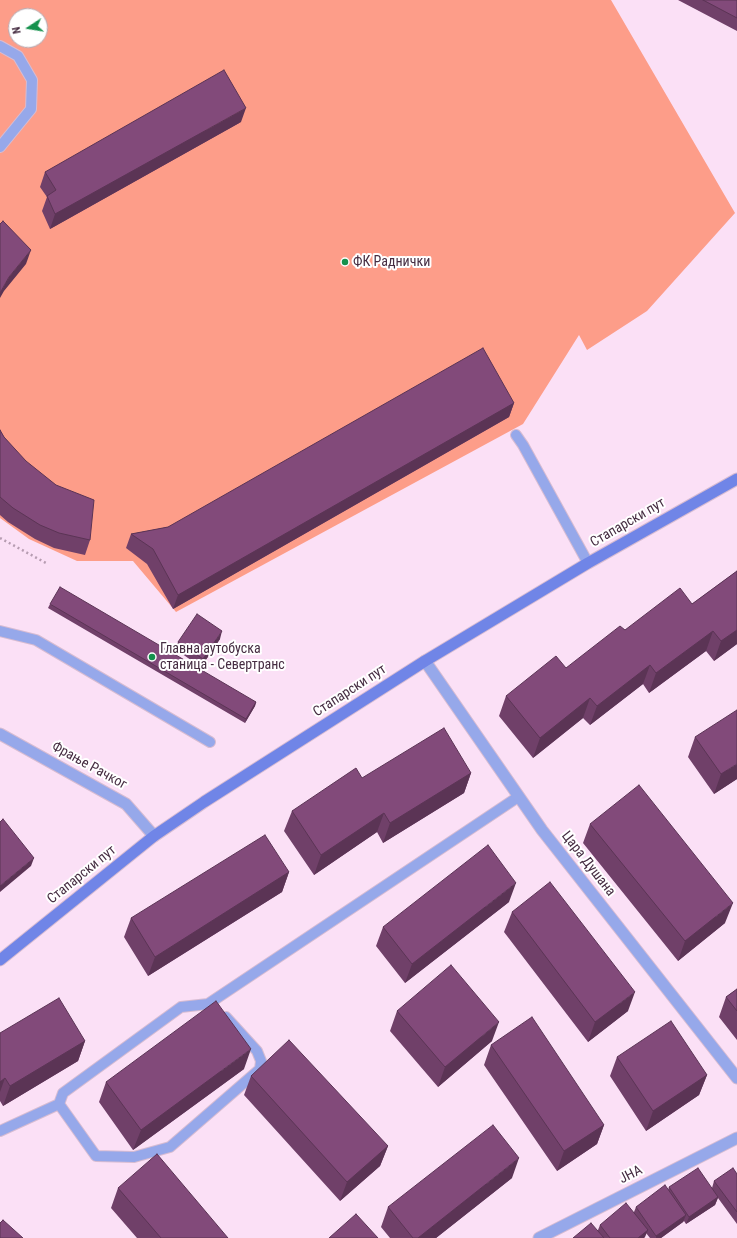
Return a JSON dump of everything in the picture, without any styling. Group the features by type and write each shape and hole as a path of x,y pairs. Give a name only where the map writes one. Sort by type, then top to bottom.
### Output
{"main road":[{"name":"Стапарски пут","path":"0,960 154,836 426,661 588,563 737,479"}],"street":[{"name":"Цара Душана","path":"426,661 518,797 737,1078"},
{"name":"Фрање Рачког","path":"0,734 126,804 154,836"},
{"name":"ЈНА","path":"539,1238 737,1138"}],"lane":[{"path":"0,46 18,56 32,80 31,109 0,147"},
{"path":"516,435 588,563"},
{"path":"0,631 36,640 210,742"},
{"path":"0,1131 59,1104 63,1093 181,1008 208,1004 518,797"},
{"path":"59,1104 96,1156 134,1157 170,1147 260,1069 261,1061 257,1051 218,1010 208,1004"}],"path":[{"path":"0,538 46,563"}],"shaded area":[{"name":"ФК Раднички","path":"0,0 611,0 735,213 647,311 587,350 579,335 523,424 176,612 133,561 77,561 29,539 0,518"}],"building":[{"path":"703,0 737,0 737,18"},
{"path":"224,70 246,108 55,214 47,196 56,190 45,172"},
{"path":"3,221 31,250 9,277 0,293 0,224"},
{"path":"483,348 514,403 178,595 153,549 131,534 168,527"},
{"path":"0,430 4,437 26,461 56,485 94,500 90,540 59,533 40,525 13,508 0,497"},
{"path":"737,571 737,630 721,641 713,631 656,673 650,665 597,706 590,698 540,738 506,696 556,656 566,668 620,626 625,630 680,588 692,604"},
{"name":"Главна аутобуска станица - Севертранс","path":"60,587 256,702 246,719 50,604"},
{"path":"197,614 222,631 203,659 178,642"},
{"path":"737,710 737,764 721,774 695,737"},
{"path":"444,728 471,773 390,823 384,813 321,855 292,811 356,768 362,778"},
{"path":"639,785 733,903 685,941 590,824"},
{"path":"3,819 34,858 0,886 0,822"},
{"path":"265,835 289,872 155,957 131,918"},
{"path":"488,845 516,883 412,964 383,927"},
{"path":"550,882 635,992 595,1022 512,912"},
{"path":"451,965 499,1022 445,1067 397,1011"},
{"path":"737,989 737,1011 726,997"},
{"path":"59,998 85,1041 10,1086 5,1078 0,1082 0,1033"},
{"path":"216,1001 251,1049 141,1130 106,1082"},
{"path":"532,1017 604,1125 564,1151 491,1045"},
{"path":"671,1021 707,1075 653,1111 617,1057"},
{"path":"289,1040 388,1146 347,1182 251,1076"},
{"path":"493,1125 519,1158 418,1238 413,1238 388,1207"},
{"path":"157,1154 228,1238 161,1238 118,1188"},
{"path":"698,1168 718,1197 689,1217 669,1187"},
{"path":"733,1168 737,1174 737,1212 714,1181"},
{"path":"665,1185 686,1215 656,1236 636,1207"},
{"path":"626,1203 648,1230 638,1238 610,1238 600,1225"},
{"path":"356,1214 378,1238 329,1238"},
{"path":"3,1220 23,1238 0,1238 0,1223"},
{"path":"591,1223 604,1238 573,1238"}],"place":[{"name":"ФК Раднички","path":"345,262"},
{"name":"Главна аутобуска станица - Севертранс","path":"152,657"}]}
